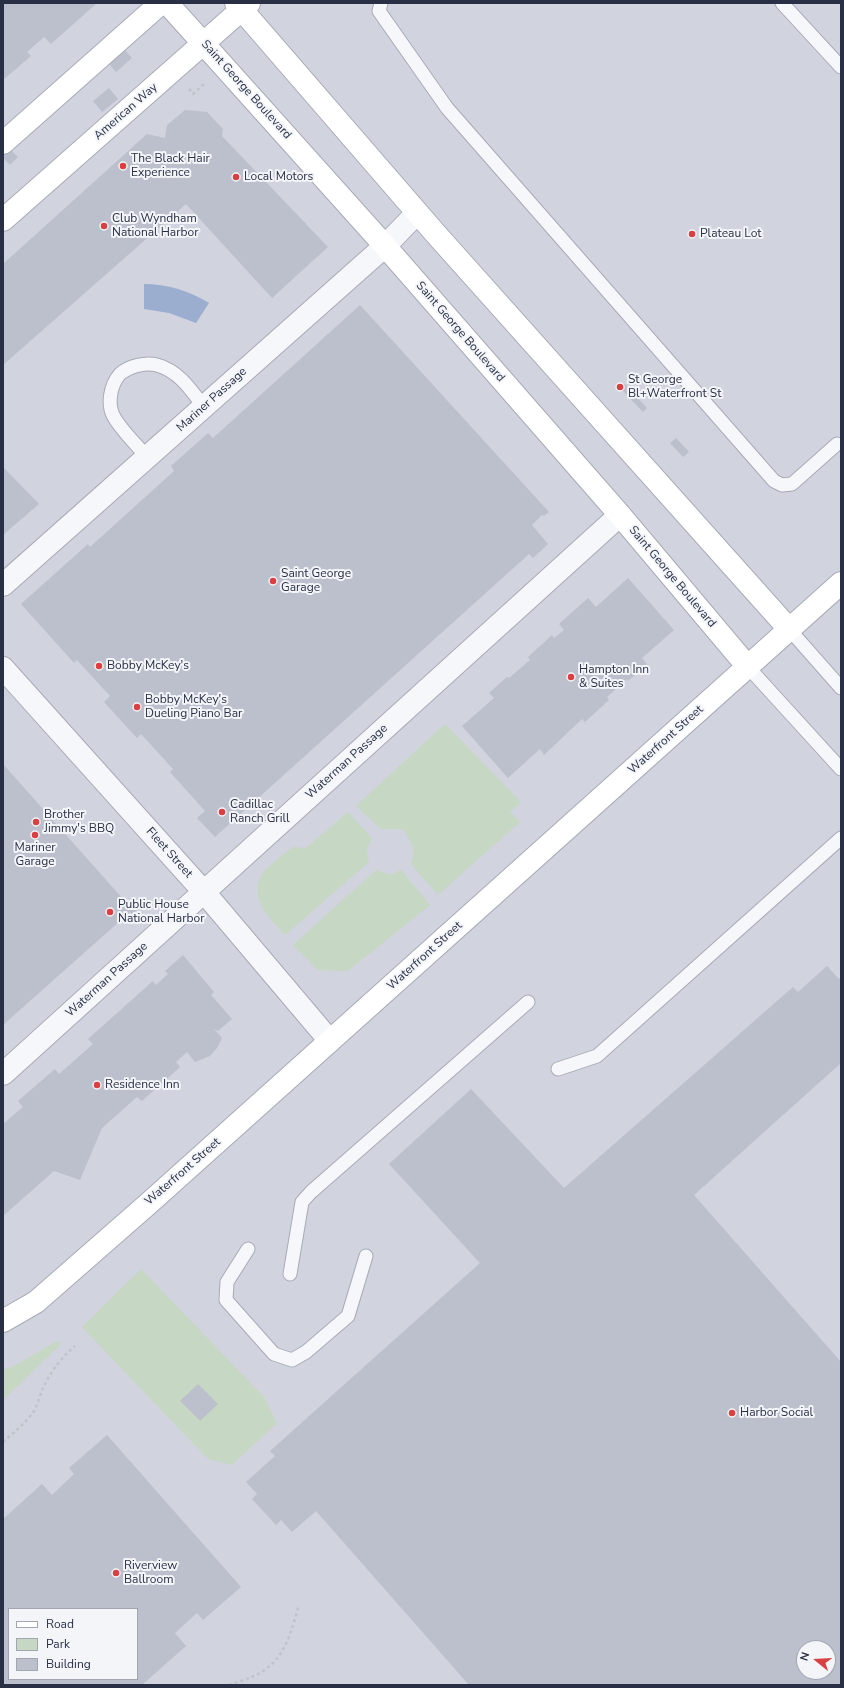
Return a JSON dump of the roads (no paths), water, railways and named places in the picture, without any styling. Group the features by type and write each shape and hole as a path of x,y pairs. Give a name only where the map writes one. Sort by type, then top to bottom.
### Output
{"street":[{"path":"3,143 161,3"},
{"name":"Saint George Boulevard","path":"167,3 385,246 620,515 748,667"},
{"path":"242,5 417,213 662,489 789,629"},
{"name":"American Way","path":"3,220 205,44 242,5"},
{"name":"Mariner Passage","path":"3,585 385,246 417,213"},
{"name":"Waterman Passage","path":"3,1074 620,515"},
{"name":"Waterfront Street","path":"3,1321 36,1302 841,584"},
{"name":"Fleet Street","path":"3,668 204,892 330,1041"}],"lane":[{"path":"381,3 380,11 447,108 774,482 782,485 792,484 840,445"},
{"path":"782,3 841,66"},
{"path":"147,457 114,417 109,403 112,387 120,374 136,365 157,365 179,375 204,407"},
{"path":"789,629 841,688"},
{"path":"748,667 841,769"},
{"path":"558,1069 598,1056 841,838"},
{"path":"290,1274 302,1202 322,1182 528,1002"},
{"path":"248,1249 227,1282 226,1300 274,1354 292,1360 306,1352 348,1316 366,1256"}],"water":[{"path":"144,284 161,285 178,289 209,303 196,323 169,313 144,309"}],"place":[{"name":"The Black Hair Experience","path":"123,166"},
{"name":"Local Motors","path":"236,177"},
{"name":"Club Wyndham National Harbor","path":"104,226"},
{"name":"Plateau Lot","path":"692,234"},
{"name":"St George Bl+Waterfront St","path":"620,387"},
{"name":"Saint George Garage","path":"273,581"},
{"name":"Bobby McKey's","path":"99,666"},
{"name":"Hampton Inn & Suites","path":"571,677"},
{"name":"Bobby McKey's Dueling Piano Bar","path":"137,707"},
{"name":"Cadillac Ranch Grill","path":"222,812"},
{"name":"Brother Jimmy's BBQ","path":"36,822"},
{"name":"Mariner Garage","path":"35,835"},
{"name":"Public House National Harbor","path":"110,912"},
{"name":"Residence Inn","path":"97,1085"},
{"name":"Harbor Social","path":"732,1413"},
{"name":"Riverview Ballroom","path":"116,1573"}]}
